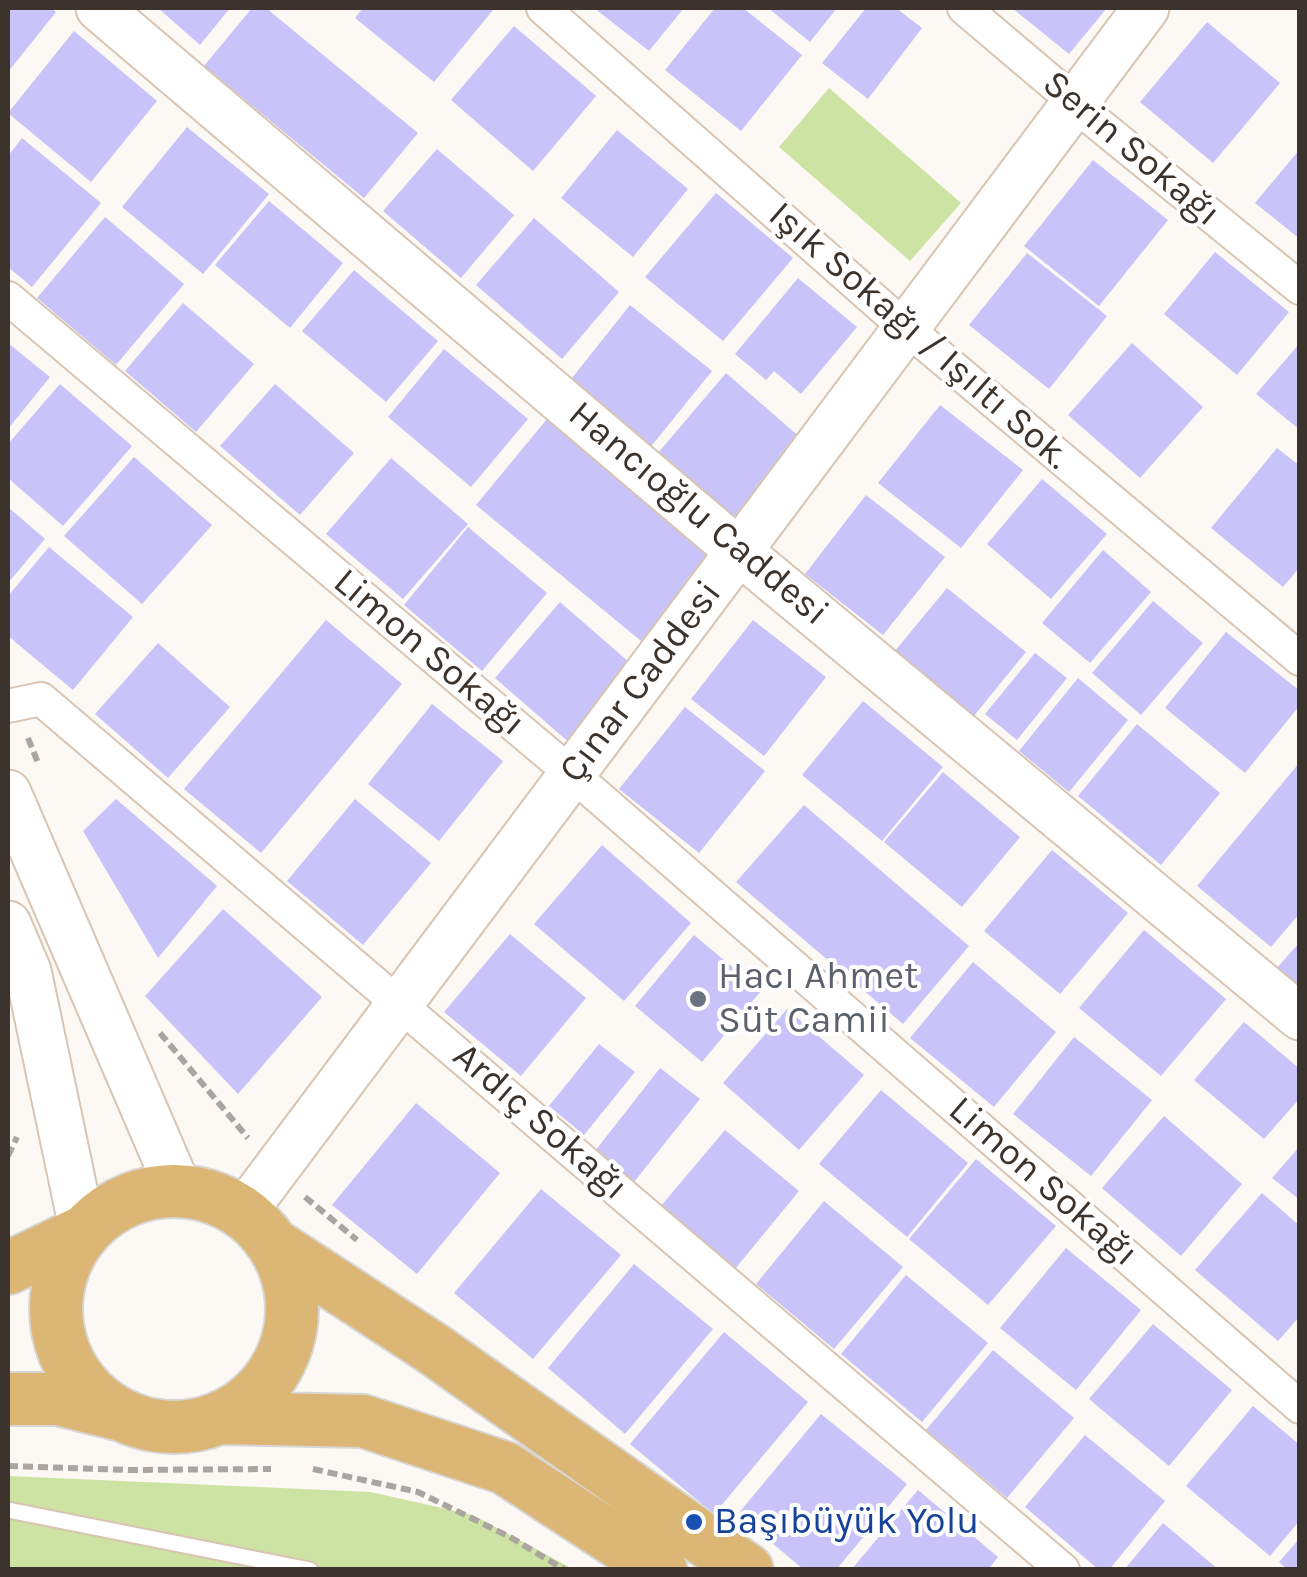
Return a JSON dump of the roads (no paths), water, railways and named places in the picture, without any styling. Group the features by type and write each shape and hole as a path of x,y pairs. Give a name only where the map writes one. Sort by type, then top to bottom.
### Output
{"main road":[{"path":"8,1268 82,1232 110,1208 143,1194 179,1190 213,1197 747,1570"},
{"path":"222,1418 256,1396 280,1363 292,1323 290,1283 258,1229"},
{"path":"82,1232 63,1267 55,1297 57,1332 69,1366 90,1394 119,1414"},
{"path":"8,1399 58,1399 152,1426 188,1427 222,1418 363,1421 505,1468 661,1570"}],"street":[{"name":"Hancıoğlu Caddesi","path":"100,8 1300,1017"},
{"name":"Işık Sokağı / Işıltı Sok.","path":"542,8 906,328 1300,659"},
{"name":"Serin Sokağı","path":"964,8 1075,105 1300,288"},
{"name":"Çınar Caddesi","path":"258,1229 400,1003 1146,8"},
{"name":"Limon Sokağı","path":"8,298 572,774 1300,1407"},
{"name":"Ardıç Sokağı","path":"11,705 40,699 1063,1570"},
{"path":"23,779 179,1190"},
{"path":"8,924 28,971 82,1232"}],"lane":[{"path":"8,1510 310,1570"}],"place":[{"name":"Hacı Ahmet Süt Camii","path":"698,999"},
{"name":"Başıbüyük Yolu","path":"694,1522"}]}
